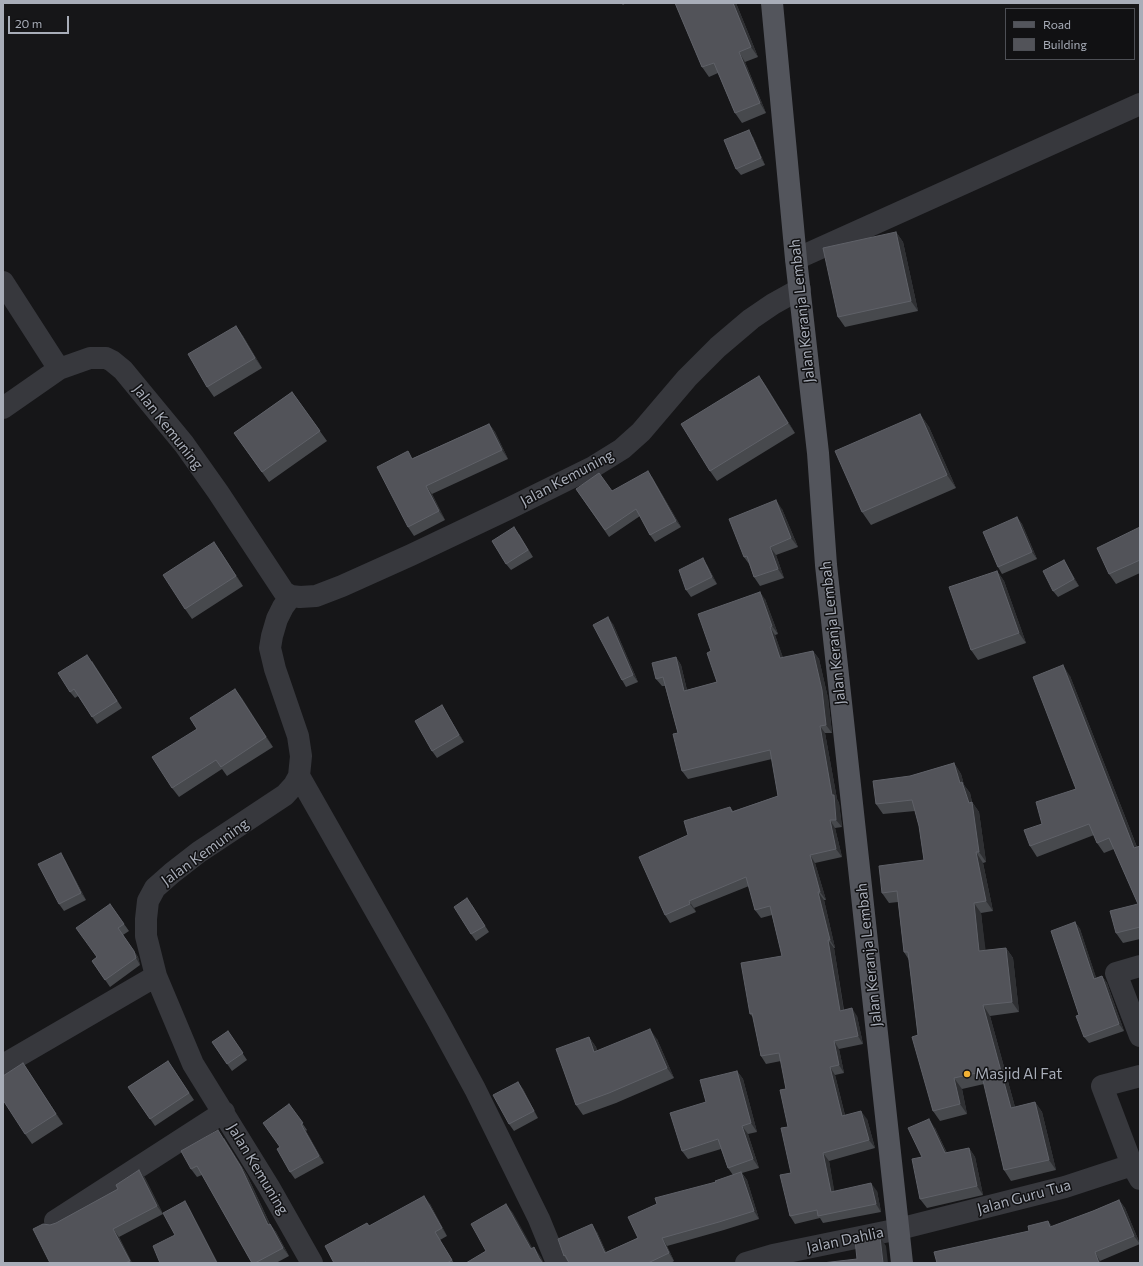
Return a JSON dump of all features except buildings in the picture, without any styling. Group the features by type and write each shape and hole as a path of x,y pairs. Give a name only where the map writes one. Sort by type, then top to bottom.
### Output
{"main road":[{"name":"Jalan Keranja Lembah","path":"772,3 796,259 818,453 826,565 842,718 863,892 902,1263"}],"street":[{"path":"796,259 1140,104"},
{"path":"3,282 59,369"},
{"name":"Jalan Kemuning","path":"3,408 59,369 83,360 106,358 112,361 123,370 184,444 218,492 284,592 291,596 316,596 342,586 510,508 605,460 622,449 641,432 687,378 718,347 756,315 800,289"},
{"name":"Jalan Kemuning","path":"291,596 277,619 270,648 275,669 298,736 301,756 299,776 294,785 285,795 199,852 155,888 148,901 146,936 156,976 193,1064 269,1187 312,1263"},
{"path":"299,776 475,1089 535,1212 557,1263"},
{"path":"1140,966 1116,973 1140,1036"},
{"path":"3,1065 156,976"},
{"path":"1136,1172 1102,1086 1140,1076"},
{"path":"55,1221 224,1112"},
{"name":"Jalan Guru Tua","path":"899,1229 1065,1187 1136,1172"},
{"name":"Jalan Dahlia","path":"746,1263 773,1255 899,1229"}],"place":[{"name":"Masjid Al Fat","path":"967,1074"}]}
